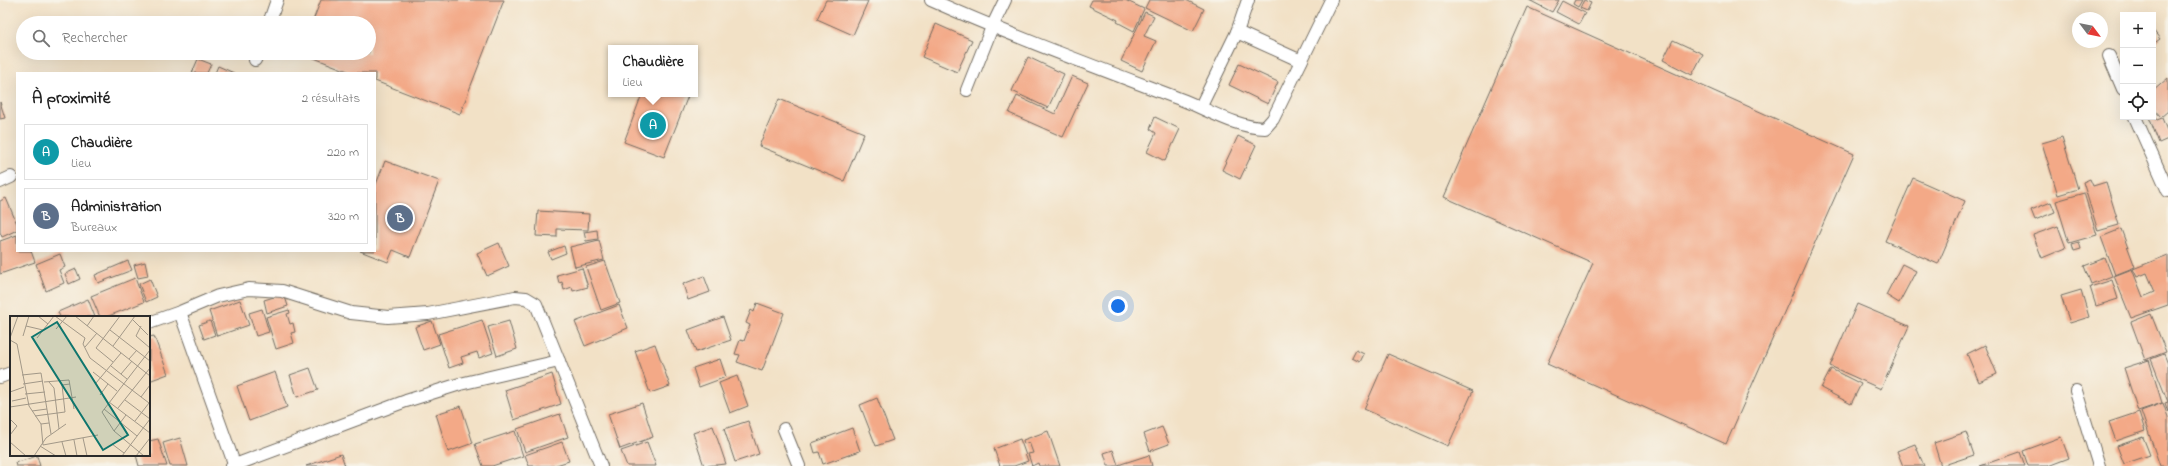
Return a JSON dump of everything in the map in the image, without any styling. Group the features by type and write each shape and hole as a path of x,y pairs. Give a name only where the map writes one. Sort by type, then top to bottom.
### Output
{"street":[{"path":"271,16 277,0"},
{"path":"931,0 992,27 1201,106 1251,128 1265,128 1274,119 1331,0"},
{"path":"967,90 992,27 1005,0"},
{"path":"1201,106 1237,32 1248,0"},
{"path":"1237,32 1301,61"},
{"path":"2109,56 2121,84"},
{"path":"2137,120 2168,191"},
{"path":"150,323 218,296 249,289 282,291 351,313 388,317 428,314 515,297 526,298 536,304 601,466"},
{"path":"180,312 234,466 406,401 460,384 559,361"},
{"path":"0,377 10,373"},
{"path":"2076,392 2099,466"},
{"path":"784,429 798,466"}],"building":[{"path":"321,0 504,0 460,114 376,81 376,72 350,72 319,60 376,60 376,16 315,16"},
{"path":"826,0 868,1 853,35 817,19"},
{"path":"1092,0 1125,0 1144,9 1134,31 1117,22 1118,20 1089,6"},
{"path":"1149,0 1186,0 1204,9 1193,31 1145,8"},
{"path":"1529,0 1559,0 1552,12"},
{"path":"1575,0 1582,0 1578,7 1573,4"},
{"path":"1584,0 1591,3 1587,11 1580,8"},
{"path":"1562,1 1585,13 1579,24 1556,12"},
{"path":"1527,7 1854,154 1726,444 1547,364 1593,263 1444,197"},
{"path":"1145,12 1154,16 1144,36 1156,41 1142,71 1121,61"},
{"path":"936,24 972,40 957,72 922,57"},
{"path":"2156,34 2160,39 2156,42"},
{"path":"1673,40 1703,54 1692,75 1663,60"},
{"path":"1028,57 1064,74 1048,108 1012,91"},
{"path":"198,60 211,64 207,72 192,72"},
{"path":"1239,64 1278,82 1268,104 1229,85"},
{"path":"218,66 232,72 215,72"},
{"path":"1072,76 1088,83 1063,137 1009,113 1017,96 1055,114"},
{"path":"2168,78 2168,111 2161,117 2156,111 2156,88"},
{"path":"641,97 688,97 664,157 624,142"},
{"path":"779,99 864,133 844,181 759,146"},
{"path":"0,102 5,118 0,119"},
{"path":"1155,117 1180,129 1165,161 1147,152 1156,133 1150,129"},
{"path":"2156,118 2157,120 2162,118 2168,133 2168,139 2159,143 2150,120 2156,120"},
{"path":"1238,136 1256,145 1240,179 1222,170"},
{"path":"2062,137 2078,189 2058,195 2042,143"},
{"path":"385,161 439,181 410,257 393,250 388,262 363,252 376,252 376,184"},
{"path":"1913,178 1965,201 1938,264 1885,241"},
{"path":"2090,179 2093,186 2106,182 2119,225 2098,231 2083,182"},
{"path":"2084,193 2097,235 2069,243 2056,201"},
{"path":"6,198 16,222 16,230 2,237 0,232 0,201"},
{"path":"2051,202 2055,212 2035,220 2031,210"},
{"path":"538,211 589,214 588,230 557,229 557,237 536,236"},
{"path":"2058,226 2066,248 2042,258 2033,235"},
{"path":"2121,229 2135,267 2115,275 2101,237"},
{"path":"597,230 598,239 586,241 584,232"},
{"path":"16,235 16,252 31,252 35,262 0,274 0,241"},
{"path":"599,240 604,260 575,267 570,247"},
{"path":"2079,242 2081,249 2074,251 2072,244"},
{"path":"499,243 509,266 487,276 477,253"},
{"path":"564,246 566,253 551,259 548,252"},
{"path":"60,254 65,267 59,270 64,283 46,291 36,264"},
{"path":"2168,255 2168,305 2131,318 2114,276 2132,269 2143,297 2155,292 2147,273 2137,277 2133,269"},
{"path":"2105,258 2112,276 2091,284 2084,266"},
{"path":"128,261 132,270 98,283 95,275"},
{"path":"605,261 620,303 601,310 586,267"},
{"path":"145,262 148,276 138,278 134,265"},
{"path":"1902,264 1916,271 1899,303 1886,295"},
{"path":"582,268 588,287 573,291 572,287 564,290 562,282 559,283 557,275"},
{"path":"76,269 80,279 69,284 65,274"},
{"path":"704,276 710,292 688,300 683,284"},
{"path":"135,278 144,302 109,316 100,316 91,296"},
{"path":"150,279 157,297 146,302 139,284"},
{"path":"2112,280 2118,299 2096,306 2090,287"},
{"path":"2081,290 2089,317 2070,323 2061,296"},
{"path":"284,294 288,306 267,313 264,300"},
{"path":"88,299 95,316 60,316 58,312"},
{"path":"240,300 249,325 217,336 209,311"},
{"path":"757,303 784,313 762,371 737,362 740,355 735,354 740,340 744,341 750,325 746,323 751,310 754,312"},
{"path":"1857,304 1909,326 1881,389 1830,366"},
{"path":"619,305 628,328 585,346 575,322"},
{"path":"262,309 269,332 256,336 249,313"},
{"path":"289,310 290,313 287,314 290,324 293,323 295,332 291,333 294,343 276,349 266,317"},
{"path":"2151,314 2166,352 2145,360 2131,322"},
{"path":"723,317 731,340 696,352 688,330"},
{"path":"482,320 493,353 479,358 477,352 461,357 463,363 449,368 438,334"},
{"path":"210,321 215,335 204,339 199,325"},
{"path":"432,321 440,344 423,350 415,327"},
{"path":"509,321 517,349 497,356 488,327"},
{"path":"154,336 168,374 150,381 150,337"},
{"path":"655,344 670,386 650,393 635,351"},
{"path":"1985,345 1997,374 1979,382 1967,354"},
{"path":"1356,350 1364,354 1360,362 1352,358"},
{"path":"1388,354 1473,391 1448,446 1364,409"},
{"path":"2164,354 2168,364 2168,402 2151,359"},
{"path":"720,359 726,377 699,387 693,368"},
{"path":"2149,360 2162,403 2138,411 2124,368"},
{"path":"310,368 318,390 297,397 290,375"},
{"path":"1831,369 1861,384 1851,404 1821,388"},
{"path":"275,372 287,407 249,421 237,386"},
{"path":"552,374 561,404 514,420 505,390"},
{"path":"737,376 748,406 730,413 719,383"},
{"path":"877,398 893,440 876,446 860,405"},
{"path":"2168,402 2168,412 2165,403"},
{"path":"642,403 653,437 620,449 608,414"},
{"path":"2163,403 2168,417 2168,466 2160,466 2141,411"},
{"path":"461,406 473,443 448,452 436,414"},
{"path":"2139,412 2145,431 2116,441 2109,422"},
{"path":"560,414 568,437 525,452 517,429"},
{"path":"748,421 759,454 735,462 724,429"},
{"path":"713,426 726,464 704,466 693,433"},
{"path":"1162,427 1169,444 1150,451 1144,434"},
{"path":"852,428 860,451 823,464 819,452 815,453 812,443"},
{"path":"515,431 523,456 492,466 483,466 475,444"},
{"path":"1048,431 1060,466 1039,466 1038,463 1032,466 1028,454 1033,453 1029,442 1024,444 1023,440"},
{"path":"1966,432 1974,455 1941,466 1934,443"},
{"path":"2061,437 2069,458 2048,466 2028,466 2023,451"},
{"path":"2143,437 2150,455 2124,464 2117,446"},
{"path":"180,438 188,466 170,466 163,443"},
{"path":"158,439 167,466 139,466 136,456 150,456 150,441"},
{"path":"1020,439 1028,461 1014,466 1000,466 994,449"},
{"path":"562,442 569,461 553,466 529,466 525,455"},
{"path":"647,442 656,466 627,466 621,451"},
{"path":"1915,444 1924,466 1903,466 1897,451"},
{"path":"1113,450 1118,465 1149,455 1152,466 1108,466 1104,453"},
{"path":"2020,452 2025,466 1980,466"},
{"path":"341,454 345,466 306,466"},
{"path":"37,456 40,466 16,466 15,463"}],"place":[{"name":"Chaudière","path":"653,125"},
{"name":"Administration","path":"400,218"}]}
